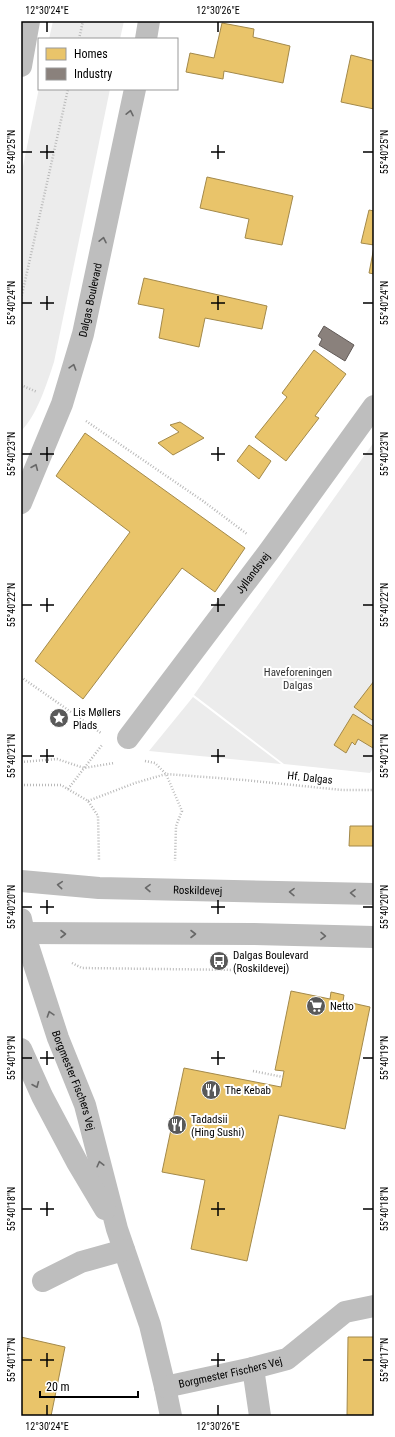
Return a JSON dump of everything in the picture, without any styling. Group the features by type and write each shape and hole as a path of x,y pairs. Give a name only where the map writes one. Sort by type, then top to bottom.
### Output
{"street":[{"path":"21,66 29,21"},
{"path":"146,38 149,21"},
{"name":"Dalgas Boulevard","path":"21,503 62,404 83,334 135,90"},
{"name":"Jyllandsvej","path":"118,738 270,550 374,406"},
{"name":"Roskildevej","path":"21,881 99,888 374,894"},
{"path":"22,929 374,937"},
{"name":"Borgmester Fischers Vej","path":"22,929 58,1038 85,1105 117,1229 150,1326 165,1387 170,1416"},
{"name":"Borgmester Fischers Vej","path":"21,1049 42,1096 77,1162 117,1229"},
{"path":"43,1281 80,1262 124,1250"},
{"name":"Borgmester Fischers Vej","path":"165,1387 287,1359 346,1312 374,1306"},
{"path":"253,1368 260,1416"}],"path":[{"path":"79,38 83,21"},
{"path":"21,299 68,90"},
{"path":"62,404 204,502 270,550"},
{"path":"21,677 118,738"},
{"path":"68,789 103,744"},
{"path":"21,762 58,759 84,768 115,763"},
{"path":"139,760 155,762 166,774 182,811 176,826 174,889"},
{"path":"88,801 135,783 166,774"},
{"name":"Hf. Dalgas","path":"166,774 342,790 374,790"},
{"path":"21,785 62,785 88,801 98,816 99,888"},
{"path":"253,1071 283,1077"}],"green space":[{"path":"53,21 124,21 120,38 49,38"},
{"path":"39,90 110,90 54,362 37,408 27,425 21,431 21,176"},
{"name":"Haveforeningen Dalgas","path":"374,442 374,767 370,773 284,764 194,695"},
{"path":"193,697 281,764 149,751"}],"building: Homes":[{"path":"222,23 254,29 253,37 290,46 283,83 224,71 223,79 186,72 190,53 214,58"},
{"path":"351,55 374,61 374,109 341,102"},
{"path":"207,177 293,196 282,245 245,238 249,219 200,208"},
{"path":"369,210 374,211 374,245 361,243"},
{"path":"374,247 374,274 369,273"},
{"path":"144,278 267,306 262,329 205,318 199,347 159,338 164,309 138,304"},
{"path":"314,350 346,374 315,416 319,418 286,461 255,437 287,397 282,393"},
{"path":"180,422 204,438 173,455 158,443 179,432 170,425"},
{"path":"85,433 245,548 215,592 182,568 83,699 35,661 130,532 56,476"},
{"path":"249,445 271,461 259,479 237,461"},
{"path":"374,681 374,719 372,720 354,707"},
{"path":"353,714 374,727 373,748 358,739 355,745 352,742 346,753 334,745"},
{"path":"350,826 374,826 374,846 349,846"},
{"path":"291,991 330,999 331,992 344,995 343,1001 370,1007 345,1129 279,1115 247,1261 191,1249 205,1180 162,1172 184,1068 281,1087 284,1071 275,1070"},
{"path":"21,1337 65,1347 51,1416 21,1416"},
{"path":"348,1337 374,1337 374,1416 347,1416"}],"building: Industry":[{"path":"324,326 354,345 345,361 319,345 322,339 318,336"}],"place":[{"name":"Lis Møllers Plads","path":"59,718"},
{"name":"Dalgas Boulevard (Roskildevej)","path":"219,961"},
{"name":"Netto","path":"316,1006"},
{"name":"The Kebab","path":"211,1090"},
{"name":"Tadadsii (Hing Sushi)","path":"177,1125"}]}
